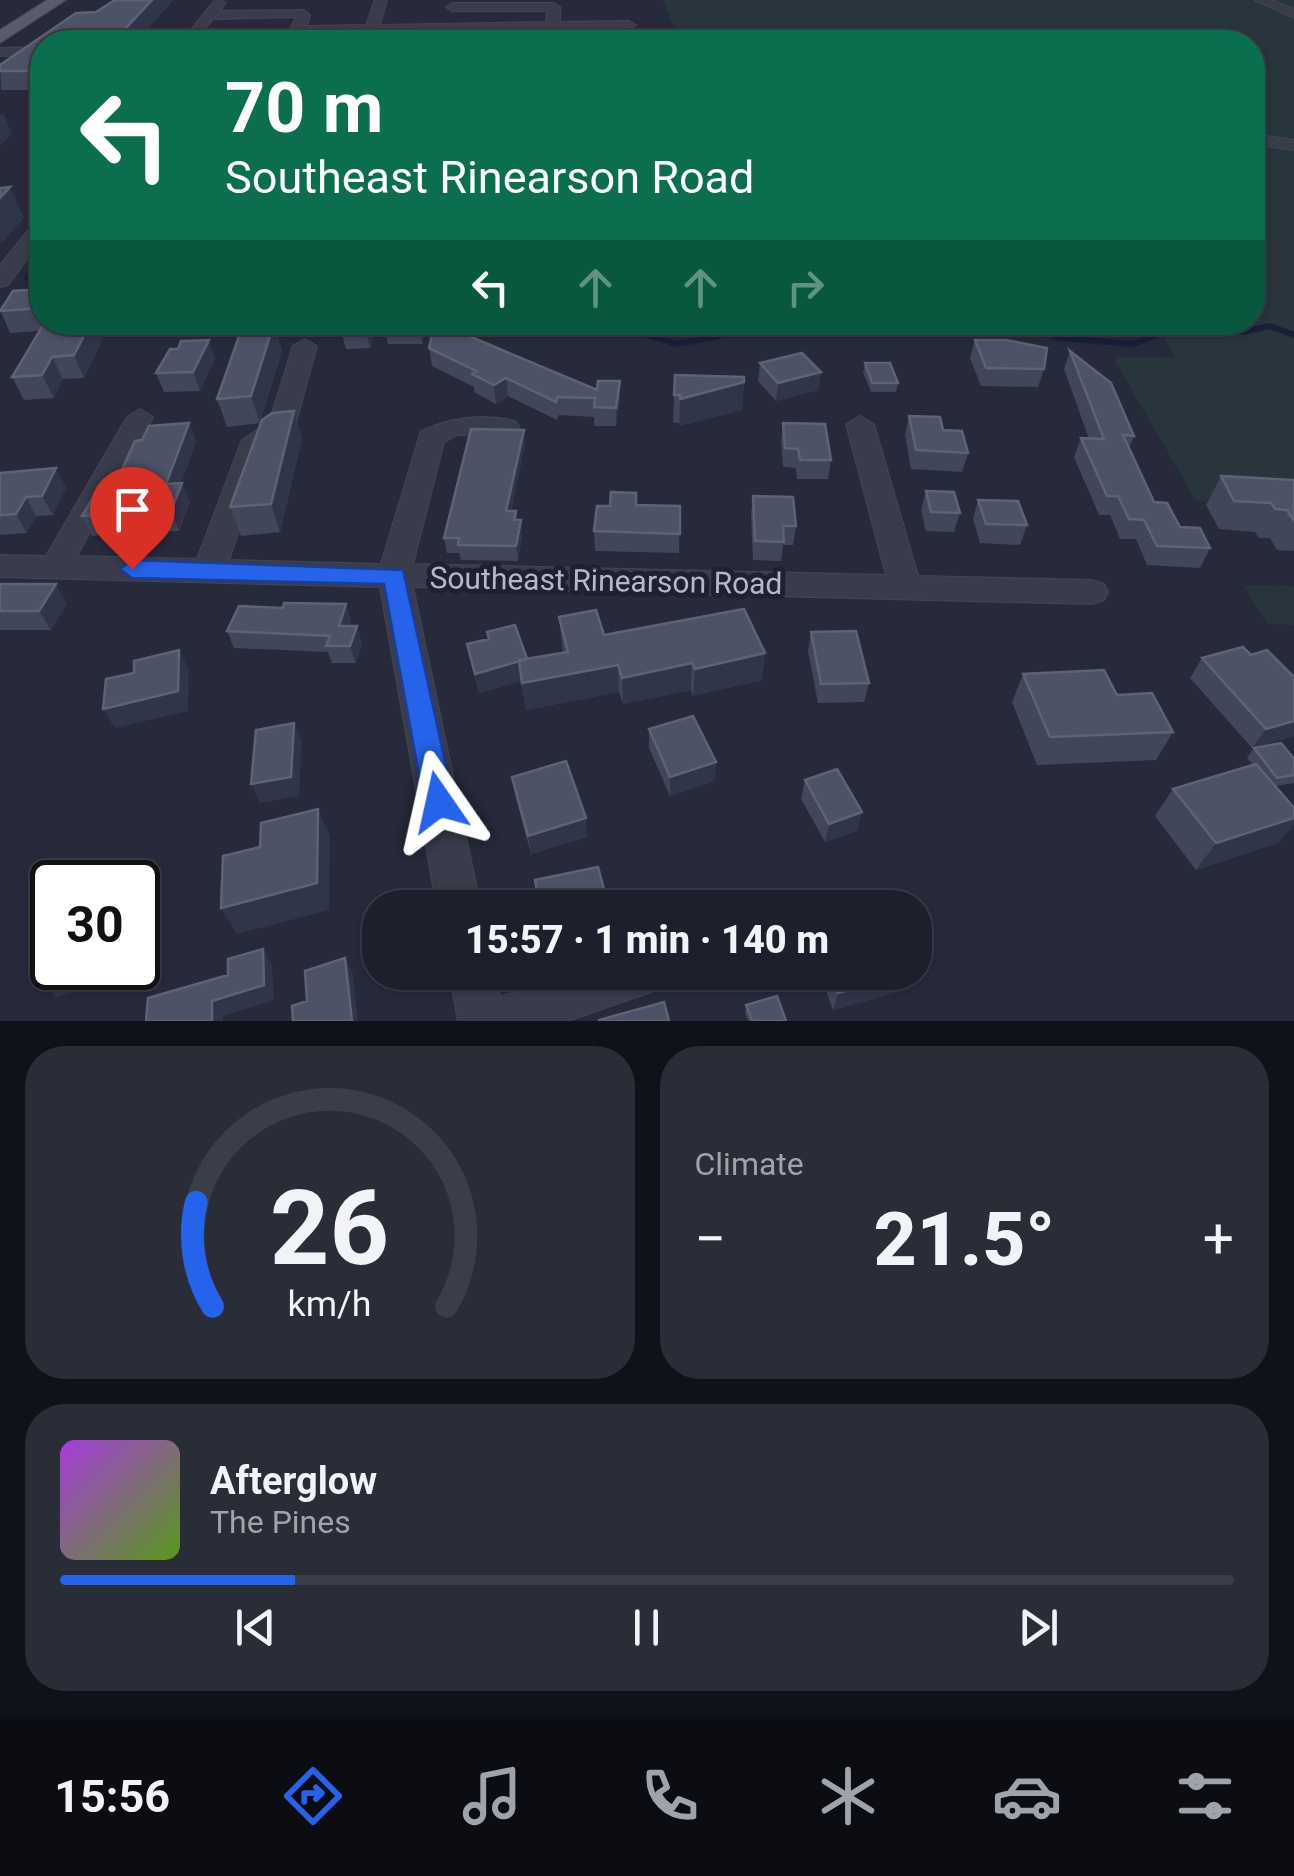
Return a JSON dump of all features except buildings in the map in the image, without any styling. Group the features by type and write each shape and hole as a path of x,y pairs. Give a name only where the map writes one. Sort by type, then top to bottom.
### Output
{"main road":[{"path":"0,38 58,0"}],"street":[{"path":"198,30 222,0"},
{"path":"372,29 381,0"},
{"path":"1261,0 1294,14"},
{"path":"450,27 453,4 554,7 555,22 547,26"},
{"path":"210,15 299,12 303,15 300,29 547,26 627,18 633,30"},
{"path":"216,30 229,14"},
{"path":"547,26 547,30"},
{"path":"0,52 30,51"},
{"path":"1265,140 1294,145"},
{"path":"0,280 30,241"},
{"path":"209,571 256,440 280,426 305,346"},
{"path":"55,567 140,417"},
{"path":"860,424 906,589"},
{"path":"456,890 394,576 432,438 453,427 505,427"},
{"name":"Southeast Rinearson Road","path":"0,566 1092,592"},
{"path":"476,990 482,1021"},
{"path":"498,1021 592,990"}],"shaded area":[{"path":"663,0 1294,0 1294,504 1196,501 1113,357 1177,358 1162,335 1265,335 1265,30 675,30"},
{"path":"1243,585 1294,586 1294,625 1267,624"}],"waterway":[{"path":"1265,327 1294,335"},
{"path":"647,335 677,344 720,335"},
{"path":"1053,335 1133,344 1156,335"}],"route":[{"path":"132,569 394,576 439,802"}]}
